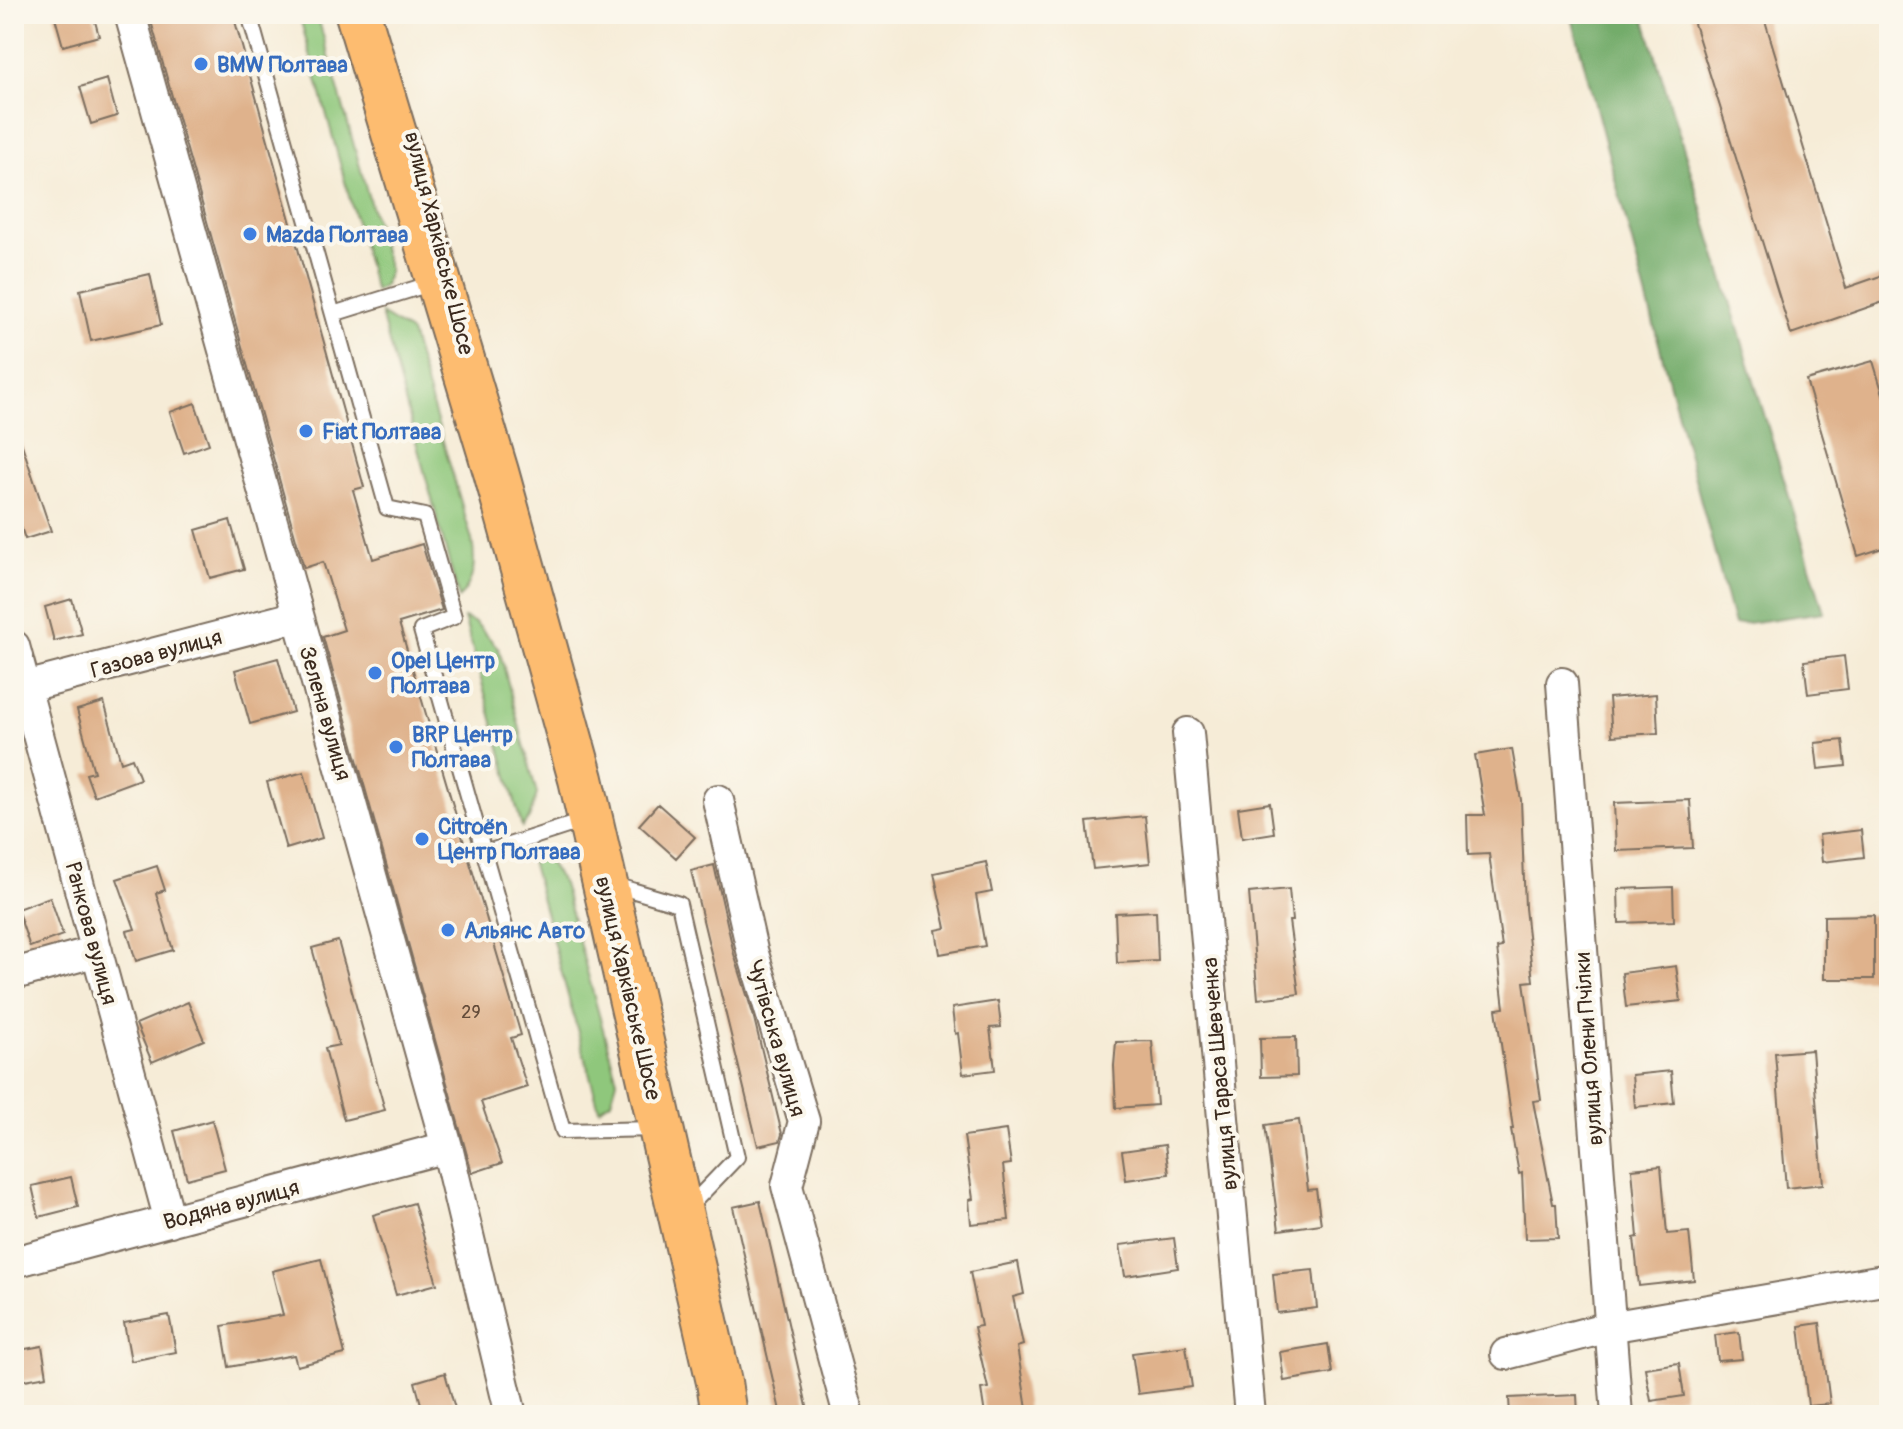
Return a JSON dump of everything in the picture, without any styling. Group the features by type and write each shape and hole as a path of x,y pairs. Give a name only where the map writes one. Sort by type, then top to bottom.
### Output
{"highway":[{"name":"вулиця Харківське Шосе","path":"358,14 496,472"},
{"name":"вулиця Харківське Шосе","path":"384,14 496,472 590,819 724,1415"}],"street":[{"name":"Зелена вулиця","path":"130,14 447,1147 511,1415"},
{"name":"Газова вулиця","path":"20,688 298,616"},
{"name":"Ранкова вулиця","path":"14,646 20,688 97,951 170,1221"},
{"name":"вулиця Олени Пчілки","path":"1562,683 1617,1415"},
{"name":"вулиця Тараса Шевченка","path":"1188,733 1250,1415"},
{"name":"Чутівська вулиця","path":"718,800 752,950 804,1121 787,1186 849,1415"},
{"path":"14,974 97,951"},
{"name":"Водяна вулиця","path":"14,1262 447,1147"},
{"path":"1506,1354 1609,1327 1889,1279"}],"lane":[{"path":"249,14 387,508 425,516 454,617 421,630 563,1131 661,1129"},
{"path":"333,314 438,282"},
{"path":"484,853 590,819"},
{"path":"604,882 679,904 737,1157 681,1216"}],"green space":[{"path":"299,14 317,14 389,270 384,286 375,291"},
{"path":"1571,14 1643,14 1824,612 1734,625"},
{"path":"381,314 411,333 472,540 473,571 459,598"},
{"path":"464,618 476,623 499,649 537,794 529,818 522,827"},
{"path":"527,846 544,857 563,884 617,1080 611,1101 599,1109"}],"building":[{"path":"54,14 93,14 99,36 63,46"},
{"path":"149,14 233,14 364,487 353,490 373,559 422,544 442,610 399,623 521,1035 511,1038 527,1087 481,1102 502,1163 472,1173 323,637 344,630 323,562 304,568"},
{"path":"1691,14 1763,14 1846,288 1889,273 1889,300 1791,334"},
{"path":"107,79 117,116 91,124 80,87"},
{"path":"150,274 161,325 91,341 80,290"},
{"path":"1873,361 1889,414 1889,546 1858,556 1806,380"},
{"path":"195,403 209,444 184,453 170,412"},
{"path":"14,433 18,433 51,531 25,539 14,506"},
{"path":"230,520 244,569 210,578 196,530"},
{"path":"72,599 82,634 54,641 45,607"},
{"path":"1844,656 1848,689 1808,694 1804,661"},
{"path":"278,658 293,712 250,724 235,670"},
{"path":"1656,694 1658,733 1612,736 1609,698"},
{"path":"104,702 121,762 132,758 140,779 94,796 86,774 94,772 77,710"},
{"path":"1843,740 1846,766 1818,769 1815,743"},
{"path":"1512,749 1521,800 1525,908 1533,981 1524,982 1541,1100 1533,1101 1553,1204 1556,1204 1558,1238 1525,1239 1522,1173 1519,1174 1511,1129 1496,1009 1504,1008 1497,948 1502,947 1489,854 1468,855 1467,815 1485,815 1475,755"},
{"path":"304,772 322,838 286,849 267,782"},
{"path":"1690,800 1693,848 1616,851 1614,803"},
{"path":"1270,803 1274,833 1242,838 1238,808"},
{"path":"658,804 695,837 676,858 639,825"},
{"path":"1145,816 1150,863 1093,869 1087,822"},
{"path":"1861,830 1864,857 1822,862 1819,835"},
{"path":"986,862 992,892 976,895 985,946 940,954 936,930 946,928 934,873"},
{"path":"714,865 734,954 753,1014 782,1134 780,1141 758,1146 691,871"},
{"path":"157,866 165,890 156,893 173,950 136,961 127,931 135,929 117,879"},
{"path":"1673,887 1674,921 1619,923 1618,889"},
{"path":"1289,889 1292,921 1289,921 1299,994 1258,999 1249,893"},
{"path":"50,897 63,935 30,947 17,909"},
{"path":"1156,911 1158,961 1117,963 1115,913"},
{"path":"1874,915 1874,979 1824,979 1824,916"},
{"path":"338,941 385,1110 344,1120 325,1048 339,1045 312,948"},
{"path":"1676,966 1681,1001 1626,1007 1622,973"},
{"path":"998,1001 1001,1027 990,1028 995,1070 963,1074 952,1008"},
{"path":"188,1002 204,1040 152,1062 136,1024"},
{"path":"1296,1037 1297,1076 1261,1077 1260,1038"},
{"path":"1152,1041 1157,1105 1116,1108 1116,1042"},
{"path":"1812,1050 1823,1184 1786,1188 1775,1053"},
{"path":"1671,1071 1674,1103 1635,1107 1632,1075"},
{"path":"212,1120 225,1169 187,1179 174,1131"},
{"path":"1299,1120 1308,1190 1316,1189 1321,1224 1279,1230 1265,1125"},
{"path":"1006,1130 1011,1164 1003,1165 1009,1220 971,1224 969,1200 973,1199 964,1136"},
{"path":"1165,1145 1169,1174 1126,1180 1122,1151"},
{"path":"1661,1166 1667,1234 1689,1232 1694,1280 1639,1286 1632,1169"},
{"path":"71,1177 78,1207 39,1217 32,1186"},
{"path":"760,1201 809,1415 781,1415 733,1207"},
{"path":"414,1203 437,1284 396,1295 373,1215"},
{"path":"1174,1238 1178,1268 1125,1276 1120,1245"},
{"path":"321,1259 345,1354 297,1366 294,1355 229,1367 222,1326 283,1315 272,1271"},
{"path":"1018,1262 1024,1294 1013,1297 1023,1345 1017,1347 1028,1415 985,1415 981,1389 988,1388 974,1327 981,1326 970,1272"},
{"path":"1313,1270 1317,1308 1277,1313 1273,1274"},
{"path":"169,1315 176,1352 131,1361 124,1323"},
{"path":"1820,1323 1830,1404 1808,1406 1799,1326"},
{"path":"1739,1332 1742,1359 1718,1361 1715,1335"},
{"path":"1328,1344 1332,1373 1284,1381 1280,1352"},
{"path":"42,1346 47,1376 14,1382 14,1351"},
{"path":"1186,1346 1192,1387 1138,1394 1132,1353"},
{"path":"1679,1363 1684,1396 1651,1401 1645,1368"},
{"path":"445,1373 456,1412 424,1415 415,1382"},
{"path":"1577,1395 1578,1415 1510,1415 1509,1398"}],"place":[{"name":"BMW Полтава","path":"201,64"},
{"name":"Mazda Полтава","path":"250,234"},
{"name":"Fiat Полтава","path":"306,431"},
{"name":"Opel Центр Полтава","path":"375,673"},
{"name":"BRP Центр Полтава","path":"396,747"},
{"name":"Citroën Центр Полтава","path":"422,839"},
{"name":"Альянс Авто","path":"448,930"}]}
